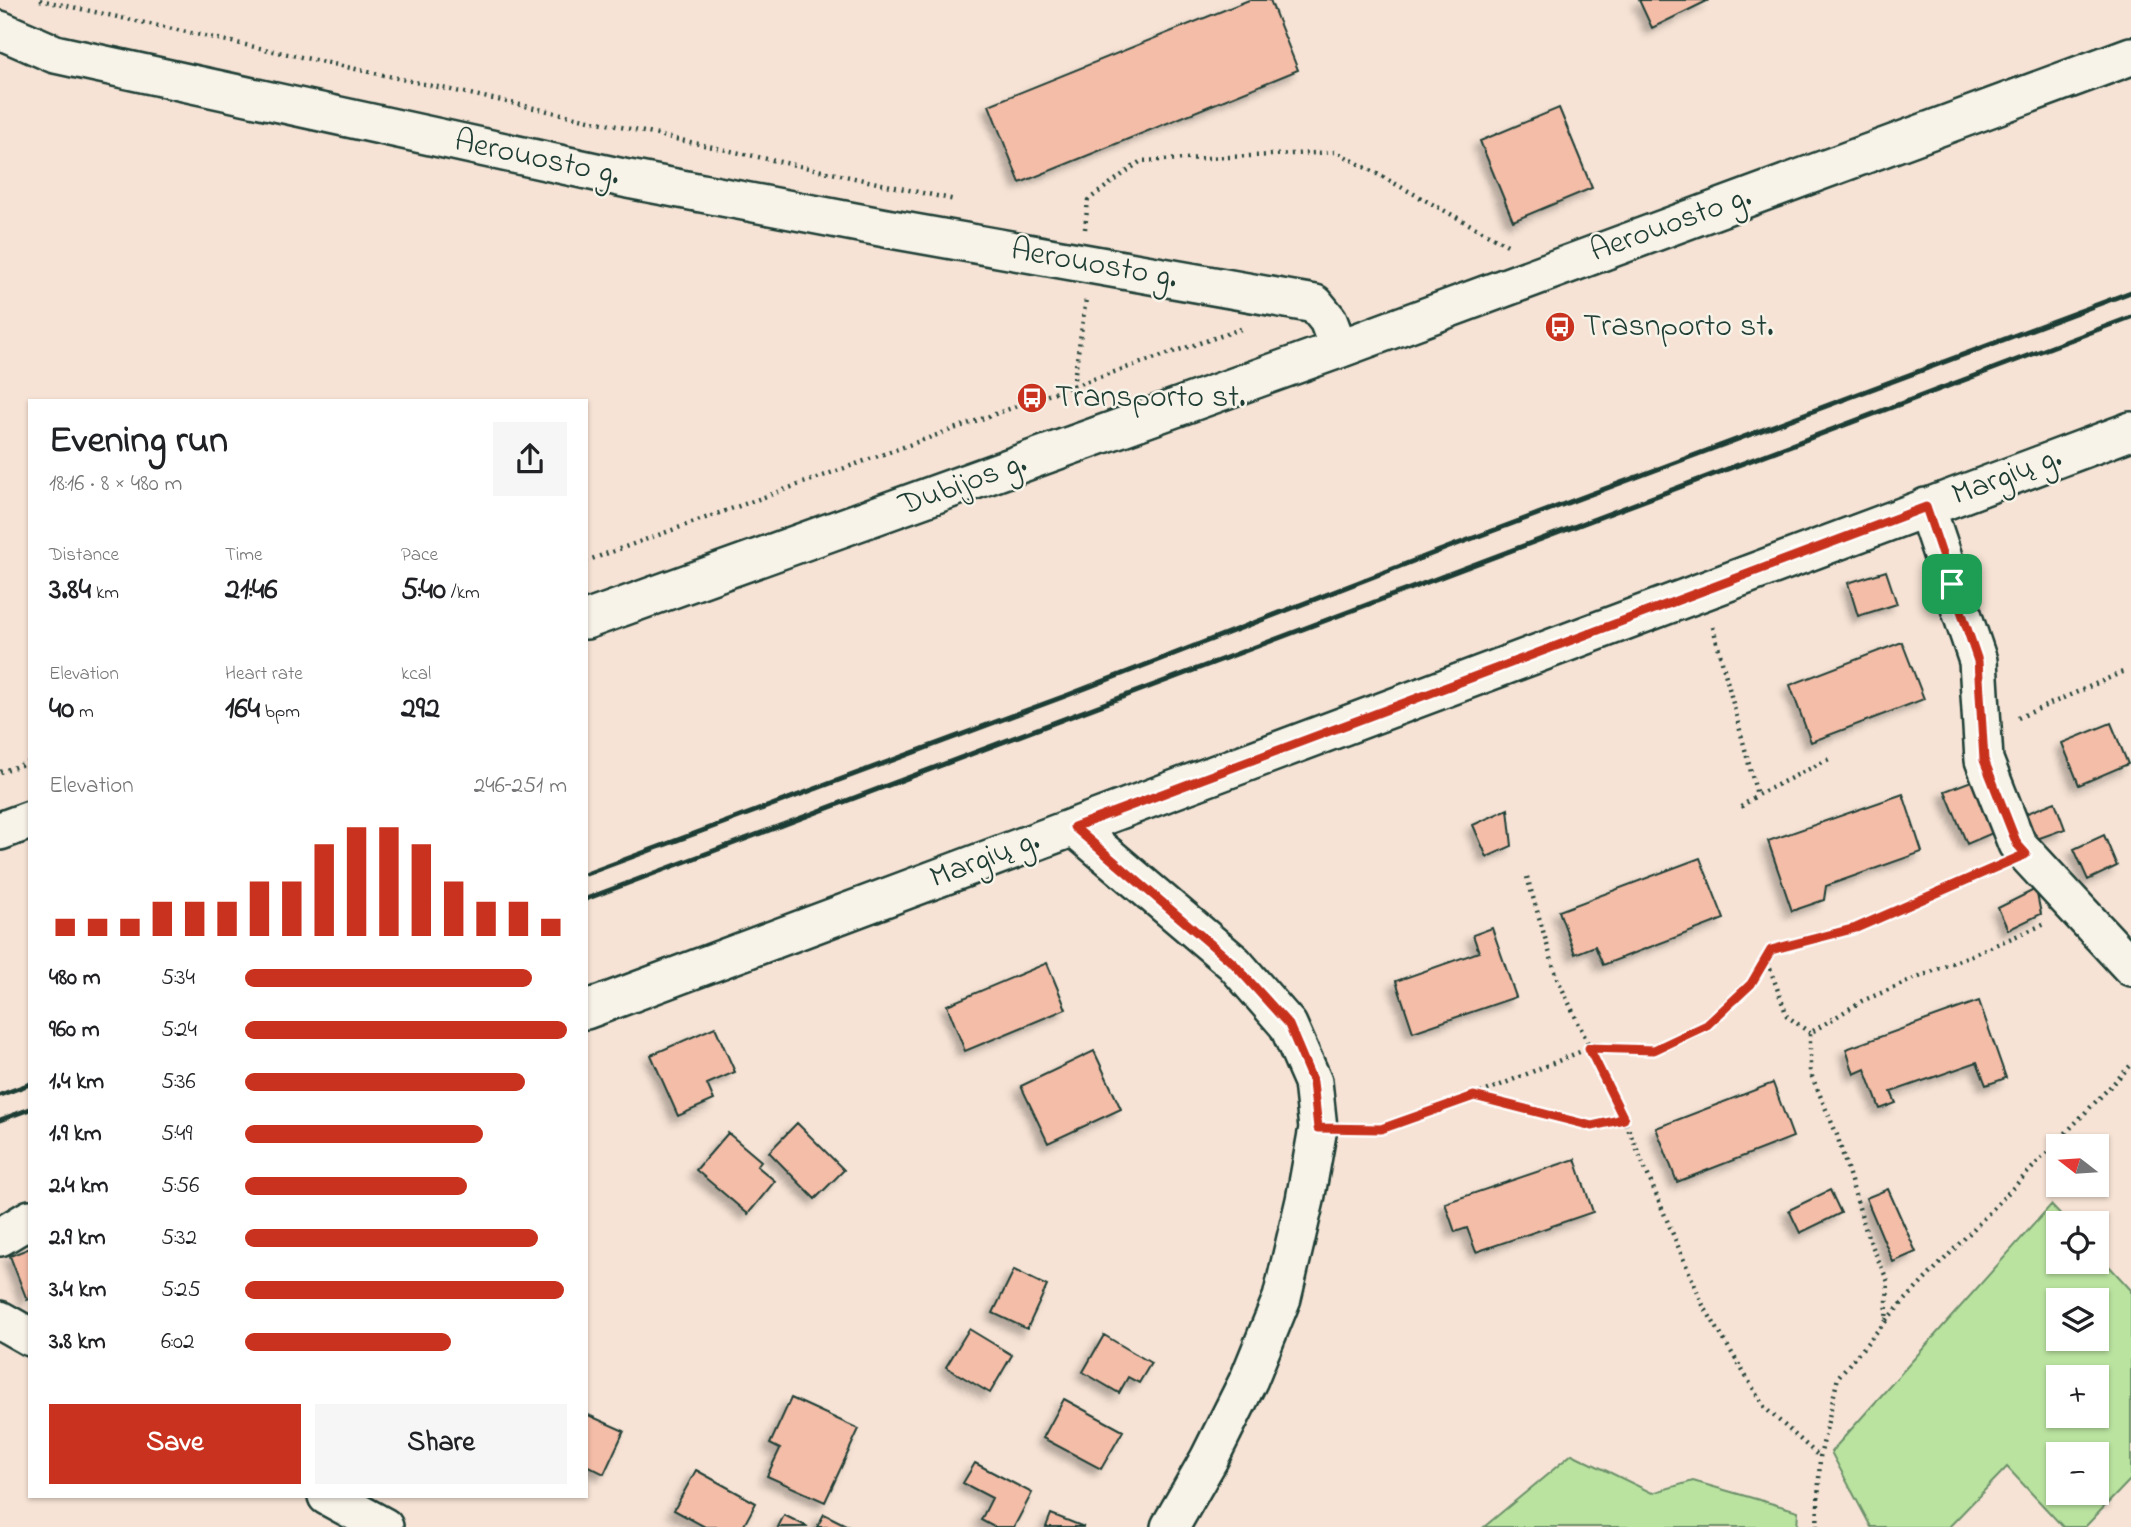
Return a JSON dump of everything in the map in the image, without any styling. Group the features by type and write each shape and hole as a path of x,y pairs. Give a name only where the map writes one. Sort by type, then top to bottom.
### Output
{"street":[{"name":"Aerouosto g.","path":"0,30 55,54 628,179 1315,304 1328,320 1339,349 2131,56"},
{"name":"Dubijos g.","path":"588,619 1339,349"},
{"name":"Margių g.","path":"588,1009 2131,431"},
{"path":"1926,507 1978,661 1984,760 2017,844 2131,967"},
{"path":"0,831 28,821"},
{"path":"1074,827 1234,964 1289,1025 1313,1082 1318,1128 1305,1200 1282,1298 1249,1379 1209,1459 1170,1527"},
{"path":"0,1237 28,1220"},
{"path":"0,1320 28,1336"},
{"path":"331,1498 384,1527"}],"path":[{"path":"40,0 957,201"},
{"path":"1088,200 1141,161 1337,152 1551,269"},
{"path":"1072,226 1085,229"},
{"path":"1073,386 1091,265"},
{"path":"588,560 1073,386 1251,326"},
{"path":"1704,591 1757,795"},
{"path":"1982,734 2125,671"},
{"path":"1741,807 1757,795 1831,758"},
{"path":"0,772 28,763"},
{"path":"1318,1128 1381,1129 1474,1096 1589,1048 1654,1050 1707,1025 1751,984 1771,950 1856,928 2026,854"},
{"path":"1527,877 1557,978 1624,1119 1703,1305 1765,1408 1820,1457"},
{"path":"1810,1033 1862,1001 2078,910"},
{"path":"1771,950 1768,963 1787,1016 1810,1033"},
{"path":"1810,1033 1810,1072 1837,1135 1867,1234 1888,1282 1886,1321"},
{"path":"1817,1527 1820,1457 1839,1377 1886,1321 2131,1065"},
{"path":"1474,1096 1592,1126 1624,1119"}],"green space":[{"path":"2051,1205 2057,1211 2046,1211 2046,1274 2109,1274 2109,1266 2131,1290 2131,1479 2109,1502 2109,1442 2046,1442 2046,1505 2106,1505 2085,1527 2063,1527 2007,1467 1949,1527 1871,1527 1831,1452"},
{"path":"1572,1454 1652,1493 1693,1481 1798,1511 1797,1527 1484,1527"}],"building":[{"path":"1249,0 1270,0 1298,70 1020,183 989,105"},
{"path":"1639,0 1709,0 1652,28"},
{"path":"1559,108 1592,188 1513,221 1480,141"},
{"path":"1886,571 1897,604 1858,616 1848,583"},
{"path":"1902,642 1924,699 1811,742 1790,685"},
{"path":"2111,723 2128,764 2079,785 2062,743"},
{"path":"1974,780 1995,832 1967,844 1945,791"},
{"path":"1903,794 1922,852 1826,886 1824,900 1792,911 1768,841"},
{"path":"2055,802 2065,829 2034,840 2025,814"},
{"path":"1508,809 1512,846 1487,857 1473,825"},
{"path":"2104,835 2117,866 2088,880 2074,849"},
{"path":"1700,858 1724,919 1603,965 1595,946 1575,954 1559,911"},
{"path":"2036,889 2041,914 2008,930 1998,908"},
{"path":"1492,928 1516,997 1413,1032 1396,981 1479,952 1473,935"},
{"path":"1047,963 1066,1009 965,1051 947,1005"},
{"path":"1979,1001 2006,1078 1986,1085 1977,1062 1891,1092 1896,1103 1880,1109 1865,1069 1854,1074 1846,1049"},
{"path":"715,1027 735,1072 707,1084 714,1100 678,1116 651,1055"},
{"path":"1094,1051 1121,1109 1048,1143 1021,1086"},
{"path":"1773,1083 1793,1137 1677,1182 1656,1128"},
{"path":"797,1123 844,1170 815,1199 769,1152"},
{"path":"728,1133 761,1161 757,1166 775,1181 748,1214 696,1170"},
{"path":"1575,1159 1593,1212 1476,1252 1467,1228 1455,1232 1445,1203"},
{"path":"1888,1189 1916,1252 1893,1262 1866,1198"},
{"path":"1830,1190 1841,1213 1800,1233 1789,1210"},
{"path":"28,1249 28,1300 27,1300 10,1256"},
{"path":"1014,1270 1047,1286 1027,1329 993,1313"},
{"path":"969,1329 1012,1355 990,1393 946,1367"},
{"path":"1104,1335 1151,1363 1139,1383 1128,1377 1119,1393 1083,1372"},
{"path":"791,1398 859,1429 825,1502 767,1476 780,1449 770,1444"},
{"path":"1064,1399 1123,1431 1101,1469 1043,1438"},
{"path":"588,1415 624,1431 604,1474 588,1466"},
{"path":"975,1463 1032,1493 1014,1527 994,1527 981,1520 992,1498 963,1483"},
{"path":"696,1470 756,1503 743,1527 705,1527 674,1510"},
{"path":"824,1514 850,1527 817,1527"},
{"path":"1051,1514 1084,1527 1046,1527"},
{"path":"784,1515 808,1527 778,1527"}],"railway":[{"path":"588,873 1068,695 1452,546 2131,292"},
{"path":"588,898 2131,317"},
{"path":"0,1095 28,1085"},
{"path":"0,1120 28,1110"}],"place":[{"name":"Trasnporto st.","path":"1560,327"},
{"name":"Transporto st.","path":"1032,398"}],"route":[{"path":"1926,507 1952,584 1978,661 1984,760 2017,844 2026,854 1856,928 1771,950 1751,984 1707,1025 1654,1050 1589,1048 1624,1119 1592,1126 1474,1096 1381,1129 1318,1128 1313,1082 1289,1025 1234,964 1074,827 1926,507"}]}
